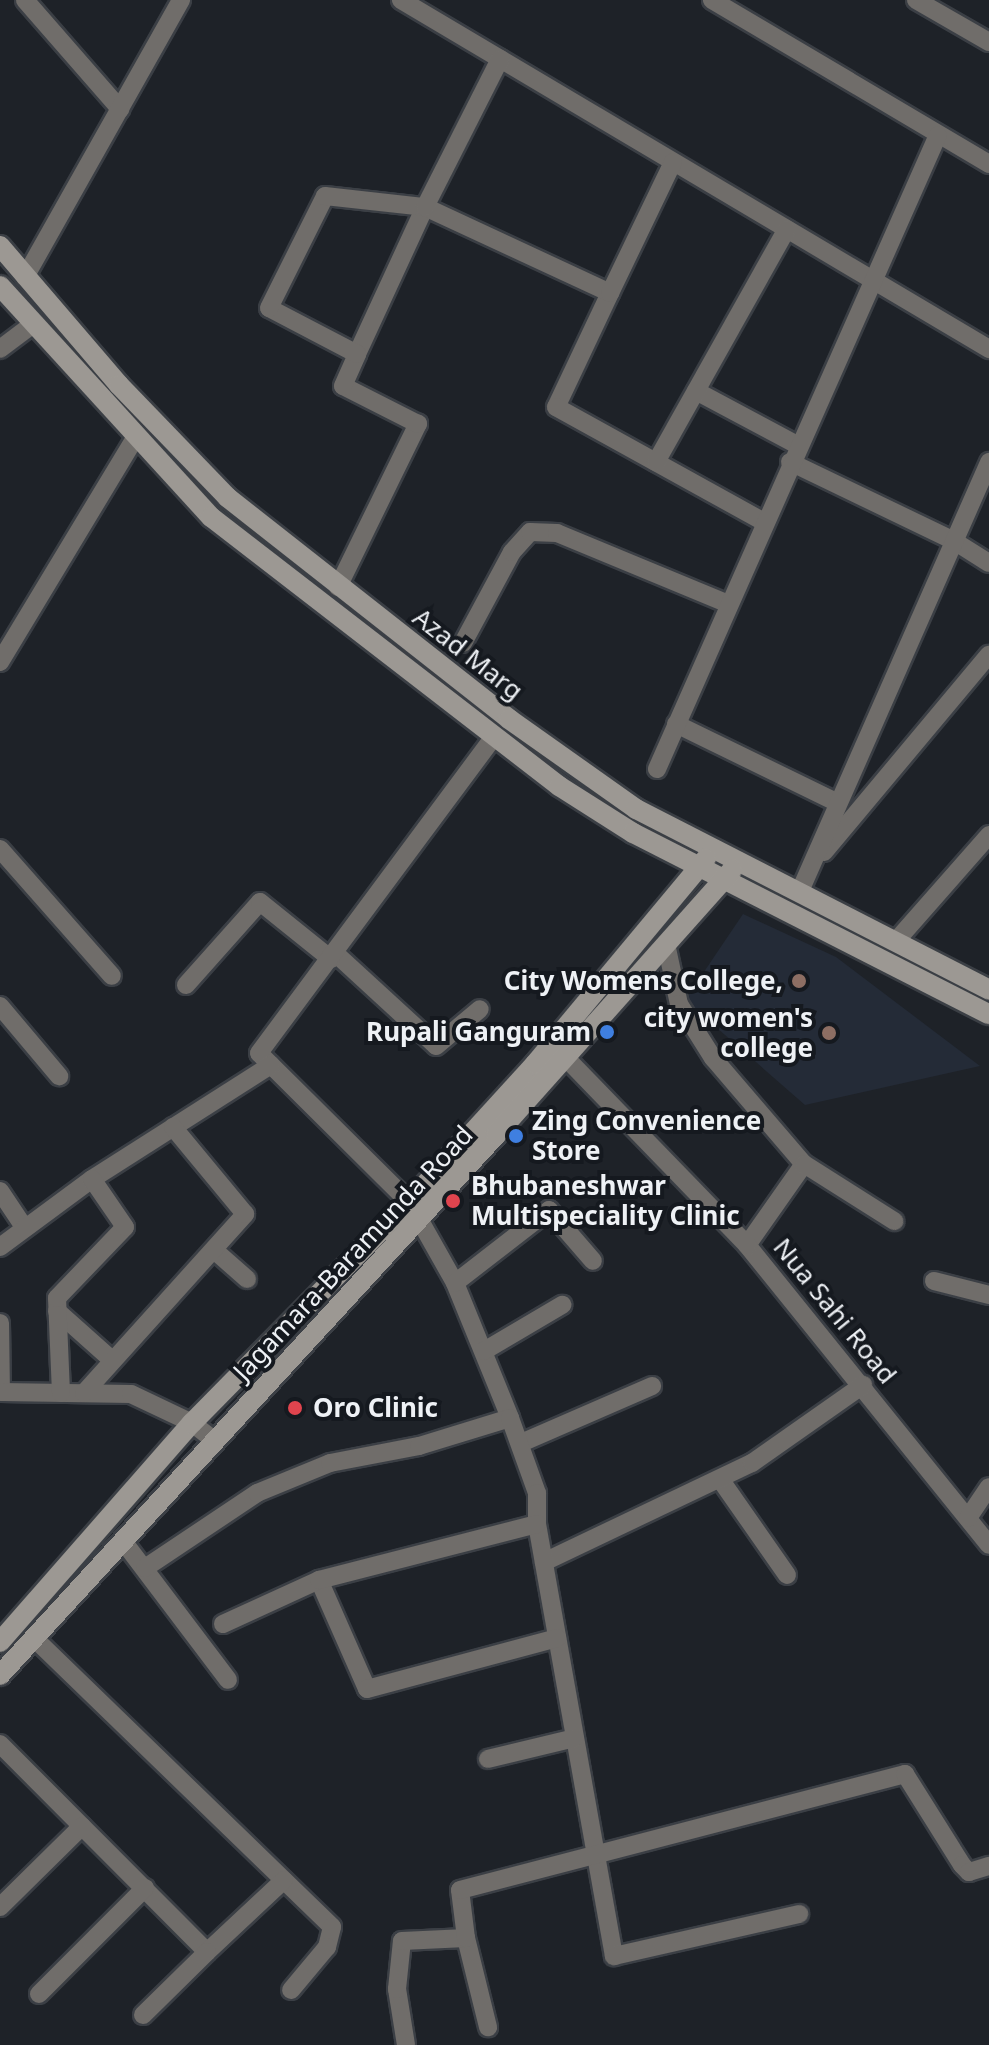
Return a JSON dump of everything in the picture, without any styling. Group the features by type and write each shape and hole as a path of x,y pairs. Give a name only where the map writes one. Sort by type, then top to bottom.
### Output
{"street":[{"path":"25,0 120,109"},
{"path":"25,277 181,0"},
{"path":"401,0 989,349"},
{"path":"712,0 989,164"},
{"path":"916,0 989,42"},
{"path":"338,587 418,424 343,386 425,207 500,59"},
{"path":"657,769 871,279 938,135"},
{"path":"673,162 556,407 764,522"},
{"path":"357,354 269,308 325,196 425,207 610,293"},
{"path":"656,462 787,229"},
{"name":"Azad Marg","path":"0,246 119,385 227,497 338,587 592,780 713,849 989,990"},
{"name":"Azad Marg","path":"0,286 135,438 246,547 494,736 584,802 700,868 989,1014"},
{"path":"0,349 32,325"},
{"path":"696,391 794,454 989,563"},
{"path":"0,662 135,438"},
{"path":"800,891 989,462"},
{"path":"463,643 512,552 530,532 557,533 728,604"},
{"path":"808,870 989,655"},
{"path":"676,724 838,803"},
{"path":"494,736 259,1053 414,1210 455,1283 521,1443 537,1493 537,1524 614,1956 799,1914"},
{"path":"896,941 989,835"},
{"path":"0,849 112,976"},
{"name":"Jagamara-Baramunda Road","path":"0,1675 215,1441 414,1210 713,849"},
{"name":"Jagamara-Baramunda Road","path":"3,1635 192,1423 414,1210 565,1057 738,862"},
{"path":"186,985 260,902 333,956 436,1046 480,1009"},
{"path":"666,944 679,1004 706,1048 804,1164 894,1221"},
{"path":"0,1006 59,1076"},
{"path":"565,1057 747,1245"},
{"path":"0,1247 92,1179 271,1065"},
{"path":"84,1393 245,1214 173,1127"},
{"name":"Nua Sahi Road","path":"804,1164 747,1245 989,1545"},
{"path":"61,1393 57,1298 125,1227 92,1179"},
{"path":"0,1191 24,1227"},
{"path":"455,1283 549,1210 593,1261"},
{"path":"214,1250 247,1279"},
{"path":"934,1281 989,1295"},
{"path":"484,1351 562,1305"},
{"path":"57,1311 112,1360"},
{"path":"0,1323 1,1392 131,1394 192,1423 215,1441"},
{"path":"544,1562 720,1479 863,1385"},
{"path":"521,1443 652,1386"},
{"path":"145,1568 257,1493 315,1469 419,1446 510,1418"},
{"path":"720,1479 787,1575"},
{"path":"968,1518 989,1487"},
{"path":"223,1624 319,1580 537,1524"},
{"path":"123,1541 228,1680"},
{"path":"319,1580 367,1689 557,1638"},
{"path":"34,1638 332,1927 327,1947 291,1990"},
{"path":"488,1759 575,1738"},
{"path":"0,1744 207,1952"},
{"path":"488,2027 466,1938 460,1890 905,1774 962,1865 969,1872 989,1866"},
{"path":"0,1907 82,1826"},
{"path":"143,2015 284,1880"},
{"path":"39,1994 145,1888"},
{"path":"406,2045 397,1989 402,1941 466,1938"}],"shaded area":[{"name":"city women's college","path":"743,914 836,957 980,1066 805,1105 685,1000"}],"place":[{"name":"City Womens College,","path":"799,981"},
{"name":"Rupali Ganguram","path":"607,1032"},
{"name":"city women's college","path":"829,1033"},
{"name":"Zing Convenience Store","path":"516,1136"},
{"name":"Bhubaneshwar Multispeciality Clinic","path":"453,1201"},
{"name":"Oro Clinic","path":"295,1408"}]}
